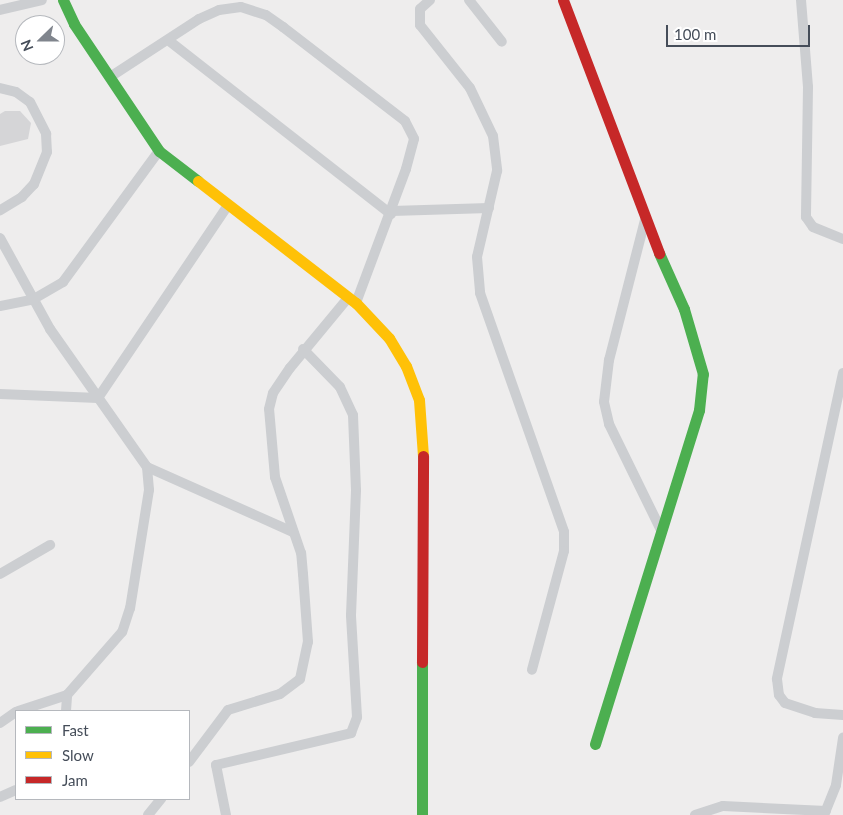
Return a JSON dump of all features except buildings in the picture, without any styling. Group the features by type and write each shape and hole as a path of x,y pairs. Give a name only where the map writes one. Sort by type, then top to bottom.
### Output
{"street":[{"path":"0,10 42,0"},
{"path":"63,0 110,77 160,151 227,207 352,301 398,352 413,382 422,418 422,815"},
{"path":"430,0 420,9 420,26 470,88 493,136 497,171 477,257 480,293 565,539 532,670"},
{"path":"469,0 502,42"},
{"path":"563,0 645,220 684,309 703,374 699,410 595,744"},
{"path":"801,0 808,87 806,217 813,227 843,239"},
{"path":"110,77 219,10 252,9 344,73 412,129 414,139 391,212 352,301 303,350 273,393 269,409 275,477 293,532 303,574 308,642 300,679 280,694 228,710 190,761"},
{"path":"168,40 391,212 489,208"},
{"path":"0,88 16,92 30,102 43,125 47,152 34,184 22,197 0,210"},
{"path":"0,306 32,300 63,282 78,266 160,151"},
{"path":"98,398 227,207"},
{"path":"645,220 608,360 604,402 609,424 662,532"},
{"path":"0,238 32,300 148,468 293,532"},
{"path":"226,815 216,765 351,732 357,717 352,615 356,490 353,415 340,387 303,350"},
{"path":"843,374 777,679 779,695 785,703 815,712 843,715"},
{"path":"0,394 98,398"},
{"path":"23,710 67,695 115,643 128,622 149,490 148,468"},
{"path":"0,574 50,545"},
{"path":"66,710 67,695"},
{"path":"0,723 15,713"},
{"path":"695,815 724,806 825,813 836,785 843,738"},
{"path":"0,797 15,790"},
{"path":"148,815 160,800"}],"traffic: fast":[{"path":"63,0 74,24 159,151 198,181"},
{"path":"595,744 699,410 703,374 684,309 659,253"},
{"path":"422,662 422,815"}],"traffic: slow":[{"path":"198,181 356,303 389,338 406,366 419,400 423,456"}],"traffic: jam":[{"path":"563,0 659,253"},
{"path":"422,662 423,456"}]}
